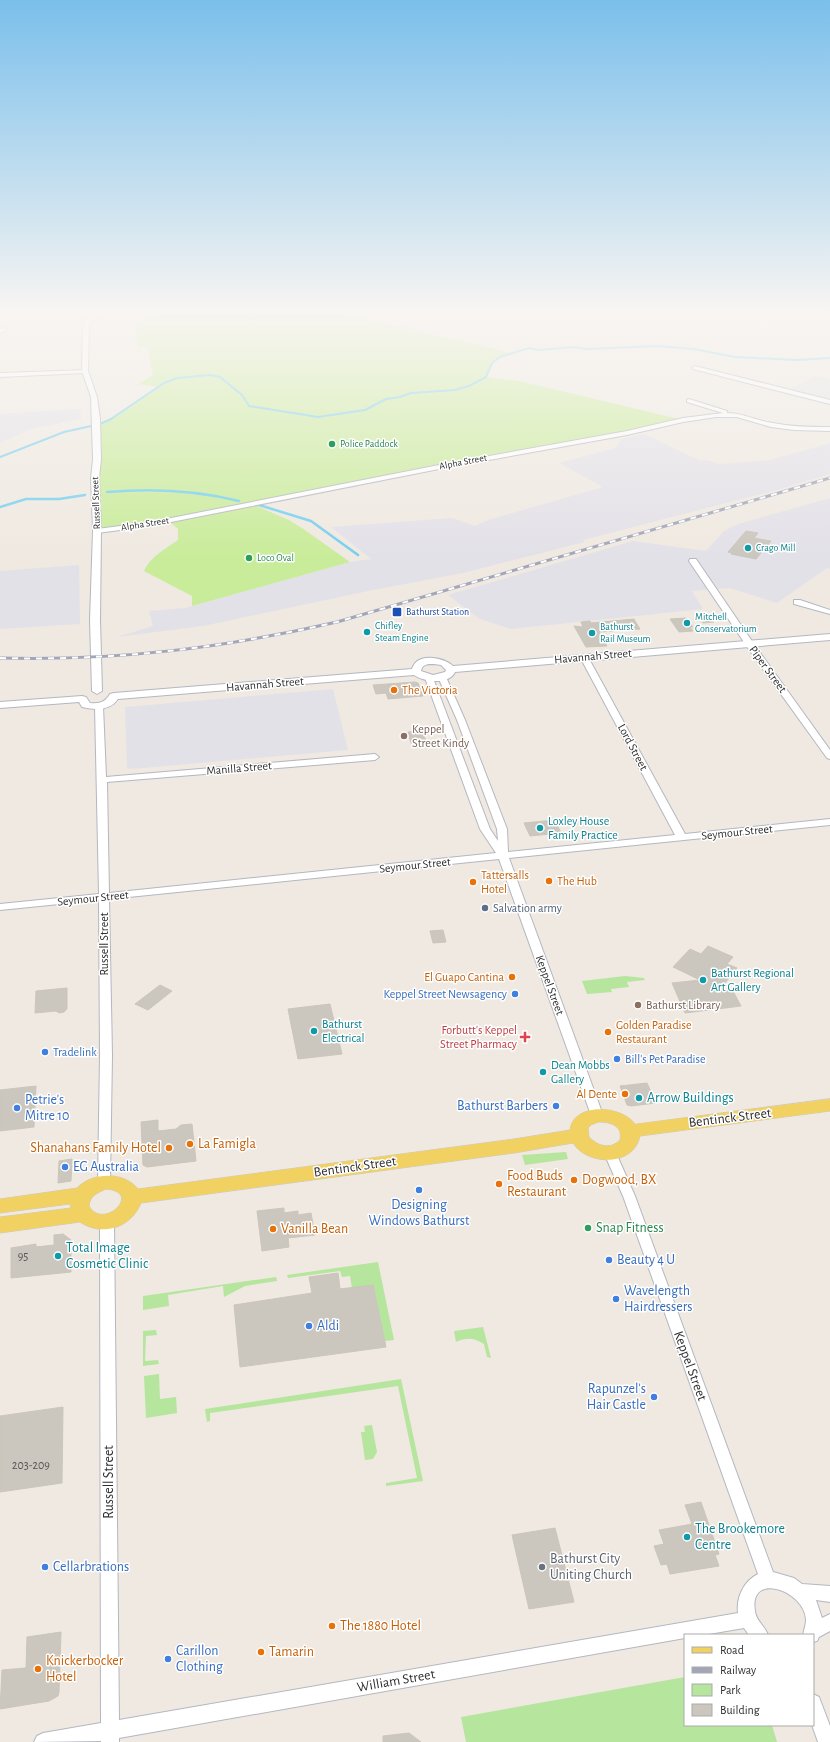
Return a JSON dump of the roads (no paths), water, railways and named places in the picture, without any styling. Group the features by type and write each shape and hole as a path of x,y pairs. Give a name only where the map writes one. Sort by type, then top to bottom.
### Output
{"main road":[{"name":"Bentinck Street","path":"630,1131 830,1105"},
{"path":"597,1115 614,1116 626,1125 630,1131 631,1137 625,1148 610,1153 593,1150 585,1146 580,1141 578,1129 584,1120 597,1115"},
{"name":"Bentinck Street","path":"132,1197 514,1146 578,1134"},
{"path":"0,1225 82,1204 95,1185 104,1182 112,1182 125,1186 132,1197 130,1207 123,1215 107,1222 92,1221 82,1204"},
{"path":"0,1206 82,1204"}],"street":[{"name":"Russell Street","path":"93,395 96,419 97,459 95,478 97,530 95,620 97,691"},
{"path":"803,395 830,402"},
{"path":"689,401 737,415"},
{"name":"Alpha Street","path":"97,530 157,523 439,467 628,433 683,420 724,414 737,415 771,425 794,428 830,429"},
{"name":"Piper Street","path":"693,561 830,756"},
{"path":"797,602 830,612"},
{"name":"Havannah Street","path":"451,669 830,637"},
{"name":"Lord Street","path":"584,657 682,838"},
{"path":"428,661 444,663 451,669 448,674 442,677 429,678 416,672 419,664 428,661"},
{"name":"Havannah Street","path":"114,696 416,672"},
{"name":"Keppel Street","path":"442,677 461,720 502,828 503,856"},
{"name":"Keppel Street","path":"429,678 486,829 503,856 597,1115"},
{"path":"0,705 82,699 88,693 97,691 106,691 114,696 111,702 98,706 86,705 82,699"},
{"name":"Russell Street","path":"98,706 102,780 104,896 106,1055 104,1182"},
{"path":"445,721 461,720"},
{"name":"Manilla Street","path":"102,780 375,757"},
{"path":"472,793 488,791"},
{"name":"Seymour Street","path":"0,907 830,822"},
{"name":"Keppel Street","path":"610,1153 629,1196 768,1579"},
{"name":"Russell Street","path":"107,1222 110,1736"},
{"path":"759,1634 754,1630 748,1619 746,1610 749,1594 757,1584 768,1579 787,1581 804,1591 811,1599 815,1608 817,1619 813,1633"},
{"path":"804,1591 830,1594"},
{"name":"William Street","path":"43,1742 110,1736 748,1619"},
{"path":"813,1633 830,1622"},
{"path":"814,1706 827,1742"}],"waterway":[{"path":"0,457 64,432 100,424 111,419 146,395"},
{"path":"242,395 249,406 318,417 365,410 386,399 405,395"},
{"path":"107,492 140,490 190,492 239,501"},
{"path":"0,507 26,499 59,499 85,495"},
{"path":"259,505 311,521 358,555"}],"railway":[{"path":"0,658 86,657 170,651 253,639 337,622 830,478"}],"place":[{"name":"Police Paddock","path":"332,444"},
{"name":"Crago Mill","path":"748,548"},
{"name":"Loco Oval","path":"249,558"},
{"name":"Bathurst Station","path":"397,612"},
{"name":"Mitchell Conservatorium","path":"687,623"},
{"name":"Chifley Steam Engine","path":"367,632"},
{"name":"Bathurst Rail Museum","path":"592,633"},
{"name":"The Victoria","path":"394,690"},
{"name":"Keppel Street Kindy","path":"404,736"},
{"name":"Loxley House Family Practice","path":"540,828"},
{"name":"The Hub","path":"549,881"},
{"name":"Tattersalls Hotel","path":"473,882"},
{"name":"Salvation army","path":"485,908"},
{"name":"El Guapo Cantina","path":"512,977"},
{"name":"Bathurst Regional Art Gallery","path":"703,980"},
{"name":"Keppel Street Newsagency","path":"515,994"},
{"name":"Bathurst Library","path":"638,1005"},
{"name":"Bathurst Electrical","path":"314,1031"},
{"name":"Golden Paradise Restaurant","path":"608,1032"},
{"name":"Forbutt's Keppel Street Pharmacy","path":"525,1037"},
{"name":"Tradelink","path":"45,1052"},
{"name":"Bill's Pet Paradise","path":"617,1059"},
{"name":"Dean Mobbs Gallery","path":"543,1072"},
{"name":"Al Dente","path":"625,1094"},
{"name":"Arrow Buildings","path":"639,1098"},
{"name":"Bathurst Barbers","path":"556,1106"},
{"name":"Petrie's Mitre 10","path":"17,1108"},
{"name":"La Famigla","path":"190,1144"},
{"name":"Shanahans Family Hotel","path":"169,1148"},
{"name":"EG Australia","path":"65,1167"},
{"name":"Dogwood, BX","path":"574,1180"},
{"name":"Food Buds Restaurant","path":"499,1184"},
{"name":"Designing Windows Bathurst","path":"419,1190"},
{"name":"Snap Fitness","path":"588,1228"},
{"name":"Vanilla Bean","path":"273,1229"},
{"name":"Total Image Cosmetic Clinic","path":"58,1256"},
{"name":"Beauty 4 U","path":"609,1260"},
{"name":"Wavelength Hairdressers","path":"616,1299"},
{"name":"Aldi","path":"309,1326"},
{"name":"Rapunzel's Hair Castle","path":"654,1397"},
{"name":"The Brookemore Centre","path":"687,1537"},
{"name":"Cellarbrations","path":"45,1567"},
{"name":"Bathurst City Uniting Church","path":"542,1567"},
{"name":"The 1880 Hotel","path":"332,1626"},
{"name":"Tamarin","path":"261,1652"},
{"name":"Carillon Clothing","path":"168,1659"},
{"name":"Knickerbocker Hotel","path":"38,1669"}]}
